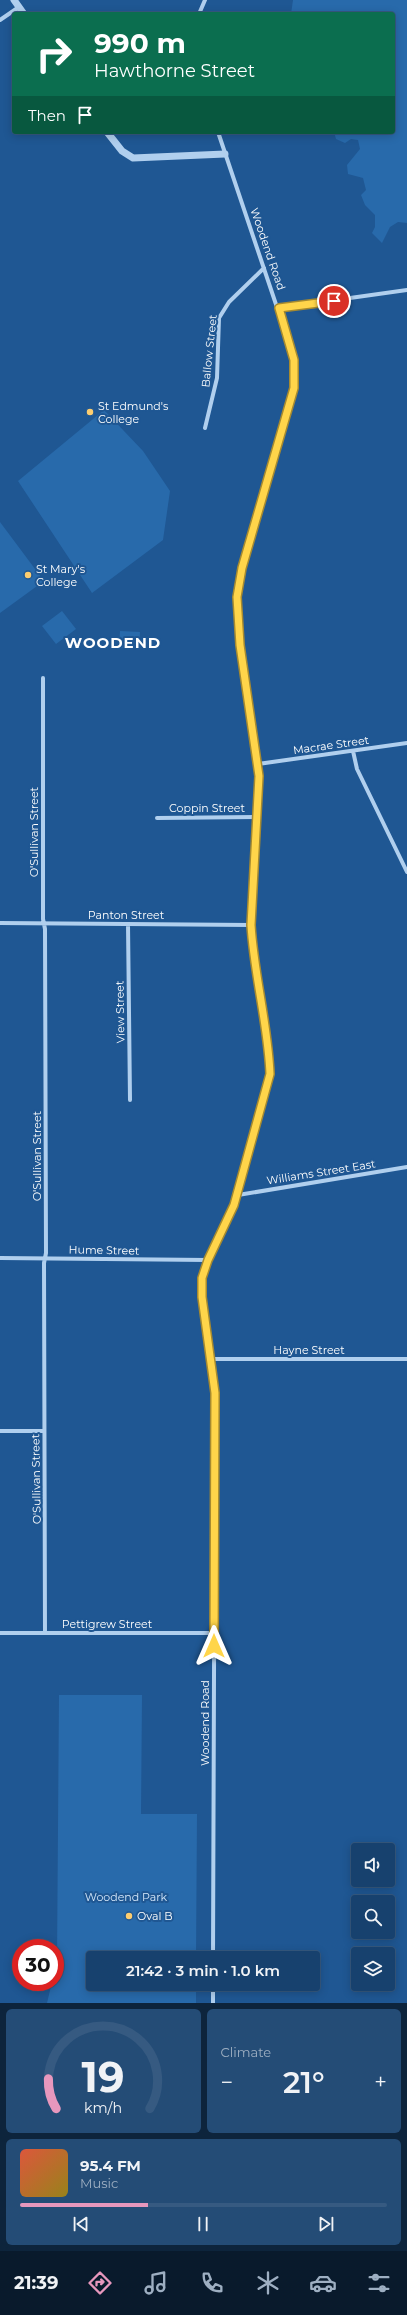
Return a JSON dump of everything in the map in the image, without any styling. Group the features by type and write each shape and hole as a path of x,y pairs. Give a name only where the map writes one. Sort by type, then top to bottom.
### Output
{"street":[{"path":"14,0 23,12"},
{"path":"200,12 205,0"},
{"path":"0,20 19,7"},
{"path":"109,134 122,151 133,158 225,154"},
{"name":"Woodend Road","path":"213,1951 215,1393 202,1297 202,1278 208,1260 238,1195 270,1074 269,1052 252,947 251,925 258,817 258,764 240,645 237,597 242,568 294,388 294,360 279,308 219,134"},
{"name":"Ballow Street","path":"205,428 217,378 219,318 229,302 264,268"},
{"path":"279,308 407,290"},
{"name":"O'Sullivan Street","path":"43,678 46,1258 44,1263 45,1633"},
{"name":"Macrae Street","path":"258,764 407,743"},
{"path":"353,750 357,769 407,872"},
{"name":"Coppin Street","path":"157,818 258,817"},
{"name":"Panton Street","path":"0,924 251,925"},
{"name":"View Street","path":"128,924 130,1100"},
{"name":"Williams Street East","path":"238,1195 407,1167"},
{"name":"Hume Street","path":"0,1258 208,1260"},
{"name":"Hayne Street","path":"210,1359 407,1359"},
{"path":"0,1431 44,1431"},
{"name":"Pettigrew Street","path":"0,1633 214,1633"},
{"path":"213,1991 213,2003"}],"green space":[{"path":"293,0 407,0 407,223 398,222 390,227 382,243 372,233 375,227 375,215 365,205 361,195 366,190 363,178 348,174 347,165 360,149 358,140 351,139 345,143 336,139 335,134 395,134 395,12 291,12"},
{"path":"104,410 143,451 170,491 163,540 92,593 18,481"},
{"path":"0,522 44,581 0,613"},
{"path":"62,611 76,629 56,644 42,626"},
{"path":"120,631 140,632 139,649 119,648"},
{"name":"Woodend Park","path":"59,1695 142,1695 141,1814 197,1814 196,1951 86,1951 86,1991 196,1991 196,2003 47,2003 50,1991 64,1991 64,1939 57,1939"}],"place":[{"name":"St Edmund's College","path":"90,412"},
{"name":"St Mary's College","path":"28,575"},
{"name":"Oval B","path":"129,1916"}],"district":[{"name":"WOODEND","path":"113,642"}],"route":[{"path":"214,1646 215,1393 202,1297 202,1278 208,1260 238,1195 270,1074 269,1052 252,947 251,925 259,776 240,645 237,597 242,568 276,457 294,388 294,360 279,308 334,301"}]}
